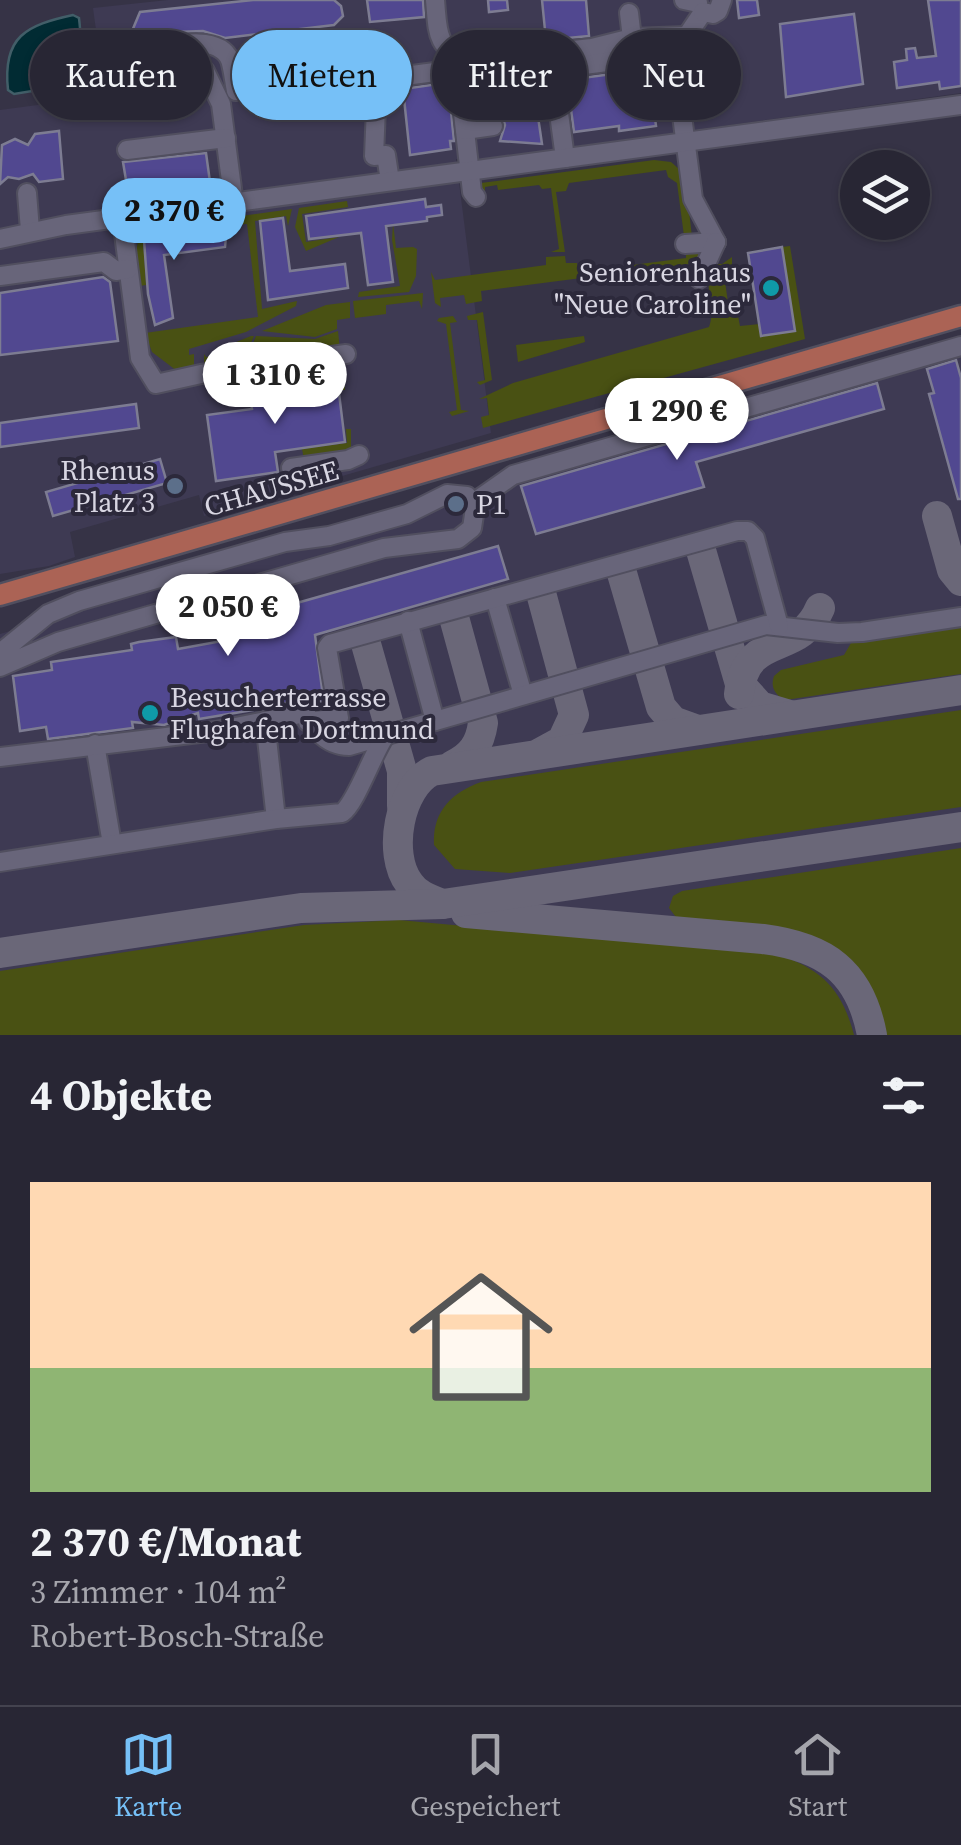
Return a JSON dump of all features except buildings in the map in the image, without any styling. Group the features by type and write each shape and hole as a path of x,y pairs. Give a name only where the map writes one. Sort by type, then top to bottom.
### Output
{"main road":[{"name":"CHAUSSEE","path":"0,595 961,316"}],"street":[{"path":"435,0 438,30"},
{"path":"687,30 696,4 712,14 718,11 722,0"},
{"path":"630,13 631,30"},
{"path":"212,46 230,60 232,83"},
{"path":"564,158 553,69 607,62"},
{"path":"390,181 386,155 374,156 377,83 432,72"},
{"path":"212,77 232,94"},
{"path":"232,101 226,138 234,204"},
{"path":"0,230 30,230 234,204 961,104"},
{"path":"464,120 473,170"},
{"path":"683,120 693,199 716,242"},
{"path":"465,130 493,126"},
{"path":"127,150 226,138"},
{"path":"27,193 30,230"},
{"path":"122,218 140,358 156,384 346,354"},
{"path":"0,239 30,230"},
{"path":"685,244 716,242"},
{"path":"699,278 716,242"},
{"path":"0,276 104,262 116,270 128,269"},
{"path":"473,502 513,474 961,346"},
{"path":"291,468 359,456"},
{"path":"0,653 42,618 66,606 285,542 329,536 407,514 447,494 462,494 473,502 476,512 472,528 458,539 384,548 58,642 0,667"},
{"path":"0,757 216,731 305,713 339,718 328,645 742,530 756,538 779,626"},
{"path":"496,598 524,695"},
{"path":"338,746 386,736 766,625 862,632 961,617"},
{"path":"408,622 435,722"},
{"path":"305,713 354,764 360,782"},
{"path":"265,721 276,819"},
{"path":"0,862 276,819 342,813 350,806 386,736"},
{"path":"96,744 112,844"}],"shaded area":[{"path":"168,0 961,0 961,93 489,158 456,159 491,433 204,516 199,495 70,532 75,557 49,566 0,574 0,110 30,106 30,120 212,120 212,30 96,30 93,8"},
{"path":"73,15 79,18 80,30 30,30 30,91 14,94 8,90 9,57 21,36 31,29"},
{"path":"961,351 961,1035 0,1035 0,634"}],"green space":[{"path":"654,160 671,162 679,169 686,184 692,237 684,236 677,183 666,170 569,183 566,191 556,192 565,252 551,252 559,249 551,188 542,189 539,185 498,190 497,185 482,191 481,183"},
{"path":"347,201 348,207 302,214 306,242 339,237 306,251 295,227 299,208"},
{"path":"292,209 288,226 286,216 255,221 262,309 297,301 296,306 246,332 189,349 189,355 194,354 194,367 177,371 152,352 145,333 258,317 247,224 234,225 233,217"},
{"path":"187,223 188,230 143,239 146,285 139,286 136,255 141,238 157,228"},
{"path":"393,223 396,248 417,249 416,276 409,292 358,297 359,292 400,286"},
{"path":"790,246 805,339 483,428 481,417 489,415 487,398 479,399 513,383 709,327 710,273 714,264 732,257 732,272 724,274 730,317 738,316 740,326 760,324 782,247"},
{"path":"699,248 700,260 694,271 690,264 481,291 482,301 466,304 464,295 440,298 441,307 435,303 431,272 435,280 546,265 546,257 565,256 566,263 577,263 579,272 686,258 686,250"},
{"path":"423,293 422,309 419,301 386,305 386,314 355,318 353,301"},
{"path":"350,302 350,318 337,320 337,329 315,337 262,331 326,305"},
{"path":"483,312 492,380 480,385 477,382 485,380 477,320 468,320 467,316"},
{"path":"453,316 457,322 450,323 461,410 469,411 452,416 449,412 457,410 446,324 437,321"},
{"path":"338,331 340,350 326,352 324,343 252,353 251,362 250,351 256,336 315,339"},
{"path":"251,336 246,363 243,354 206,359 204,367 204,354 214,356 214,351"},
{"path":"584,336 585,342 518,362 516,345"},
{"path":"327,362 342,365 345,390 340,390 338,377 284,384 282,377 328,370"},
{"path":"346,429 351,429 351,453 304,459 302,449 347,443"},
{"path":"961,625 961,674 785,700 773,687 774,676 781,670 844,655 851,643"},
{"path":"961,710 961,807 510,873 455,869 434,845 440,813 452,798 481,782"},
{"path":"961,848 961,1035 879,1035 868,997 852,970 831,952 777,934 679,921 669,908 673,896 682,891"},
{"path":"399,920 779,955 808,968 828,984 837,994 854,1035 0,1035 0,971 304,925"}],"taxiway":[{"path":"937,516 952,570 961,581"},
{"path":"700,547 740,684 760,706 790,715"},
{"path":"621,570 661,707 673,721 698,730"},
{"path":"540,753 562,741 574,715 541,593"},
{"path":"739,694 752,660 799,634 811,624 820,608"},
{"path":"453,765 474,748 483,723 455,621"},
{"path":"366,644 402,771 402,806"},
{"path":"442,904 412,887 402,871 399,856 404,806 411,791 432,771 961,690"},
{"path":"0,953 301,908 443,904 961,827"},
{"path":"466,913 763,939 804,948 822,956 849,979 859,994 872,1035"}],"place":[{"name":"Seniorenhaus \"Neue Caroline\"","path":"771,288"},
{"name":"Rhenus Platz 3","path":"175,486"},
{"name":"P1","path":"456,504"},
{"name":"Besucherterrasse Flughafen Dortmund","path":"150,713"}]}
